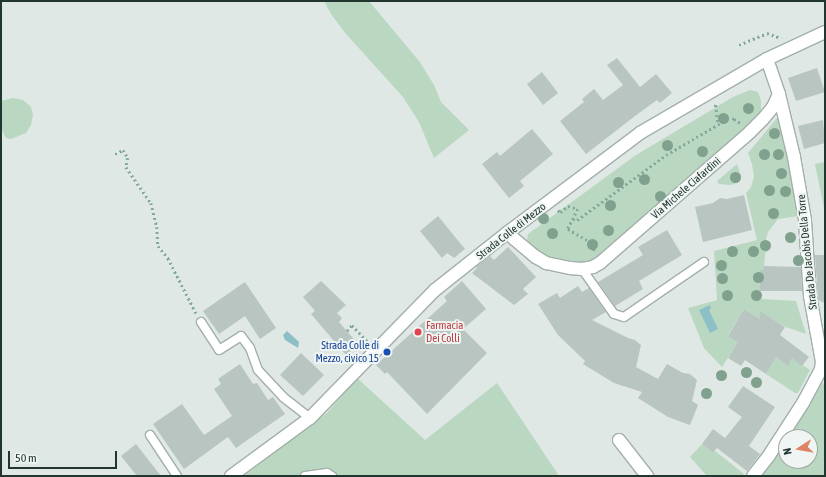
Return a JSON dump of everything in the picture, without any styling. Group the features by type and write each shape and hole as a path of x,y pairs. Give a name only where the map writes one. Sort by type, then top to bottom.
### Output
{"street":[{"name":"Strada Colle di Mezzo","path":"236,475 310,418 435,290 507,233 640,133 766,60 825,32"},
{"name":"Strada De Jacobis Della Torre","path":"754,476 803,404 821,369 822,362 810,296 805,220 794,157 779,94 766,60"},
{"name":"Via Michele Ciafardini","path":"507,233 536,257 546,263 582,269 600,263 750,132 773,107 779,94"},
{"path":"619,440 647,476"}],"lane":[{"path":"582,269 614,314 624,317 704,262"},
{"path":"201,322 219,350 241,336 250,348 258,370 283,397 310,418"},
{"path":"150,435 177,476"},
{"path":"305,476 327,473 332,476"}],"path":[{"path":"739,45 768,32 782,38 792,47"},
{"path":"716,105 718,124"},
{"path":"573,220 577,220 666,155 727,119 734,119 744,126"},
{"path":"115,154 123,150 128,158 126,167 151,203 157,227 158,246 175,271 201,322"},
{"path":"558,210 560,212 568,206 578,209 568,229 594,244 594,255"},
{"path":"347,331 352,326 368,343"}],"green space":[{"path":"324,1 369,1 419,61 434,85 441,102 469,130 434,158 419,122 403,97 346,34 331,14"},
{"path":"750,90 758,92 761,100 761,110 754,124 600,257 590,263 555,259 533,249 529,244 527,240 528,234 636,155 733,97"},
{"path":"13,98 23,100 31,107 33,115 31,125 26,133 11,139 6,138 1,128 1,101"},
{"path":"777,118 781,124 798,216 778,219 768,232 766,239 768,251 765,253 764,270 760,270 760,299 796,301 806,334 786,327 764,314 760,319 744,309 728,335 738,342 722,367 704,348 688,308 717,300 714,251 757,240 746,193 751,187 754,177 752,164 748,153"},
{"path":"825,162 825,213 815,164"},
{"path":"737,164 741,176 737,183 731,185 719,184 717,181"},
{"path":"776,357 788,365 792,358 810,370 798,393 795,393 766,374"},
{"path":"357,378 425,440 497,383 559,476 244,476 327,413"},
{"path":"822,383 825,384 825,476 761,476 778,453 778,469 818,469 818,429 794,429"},
{"path":"702,444 713,453 715,451 744,474 742,476 707,476 690,457"}],"water":[{"path":"710,305 711,308 709,310 718,329 710,333 699,310"},
{"path":"287,331 299,342 298,348 285,340 283,335"}],"building":[{"path":"617,58 640,87 656,74 672,93 660,103 657,100 586,154 560,121 584,102 582,99 594,89 603,100 623,85 607,65"},
{"path":"817,68 825,92 796,101 788,78"},
{"path":"542,72 558,93 543,105 527,84"},
{"path":"823,120 825,143 804,149 798,126"},
{"path":"532,129 553,154 520,181 524,186 509,198 482,164 497,152 500,156"},
{"path":"744,195 752,230 703,242 695,207 713,203 720,198 727,199"},
{"path":"438,216 465,249 454,258 447,253 442,258 420,231"},
{"path":"667,230 682,255 639,281 643,289 615,306 598,282 643,255 638,247"},
{"path":"508,247 536,277 523,289 528,294 514,305 472,273 477,268 476,267 490,256 494,260"},
{"path":"815,255 825,255 825,303 818,300"},
{"path":"764,266 801,267 802,291 760,291 760,270 764,270"},
{"path":"321,281 346,305 337,313 342,318 339,322 358,344 346,355 311,314 315,311 303,297"},
{"path":"462,281 486,309 463,329 487,353 427,414 387,372 385,374 376,365 447,301 444,297"},
{"path":"245,282 276,328 260,339 245,316 219,334 203,311"},
{"path":"578,286 582,292 589,288 606,312 592,320 635,340 641,345 636,367 658,379 667,364 683,373 690,374 697,380 692,401 698,405 690,425 668,417 638,398 642,392 614,383 583,364 585,361 558,335 538,304 557,293 560,298"},
{"path":"744,309 760,319 760,311 785,327 780,335 809,357 802,366 792,358 788,366 776,357 766,374 745,360 741,366 728,358 738,342 728,336"},
{"path":"301,353 324,375 303,396 280,375"},
{"path":"240,364 253,384 257,383 268,400 273,397 285,414 236,448 228,437 184,469 153,424 182,404 204,435 232,416 214,389 221,384 218,379"},
{"path":"743,386 775,407 749,446 760,454 747,471 717,448 713,453 702,444 713,429 725,438 742,417 728,407"},
{"path":"136,444 161,476 137,476 121,456"}],"place":[{"name":"Farmacia Dei Colli","path":"418,332"},
{"name":"Strada Colle di Mezzo, civico 15","path":"387,352"}]}
